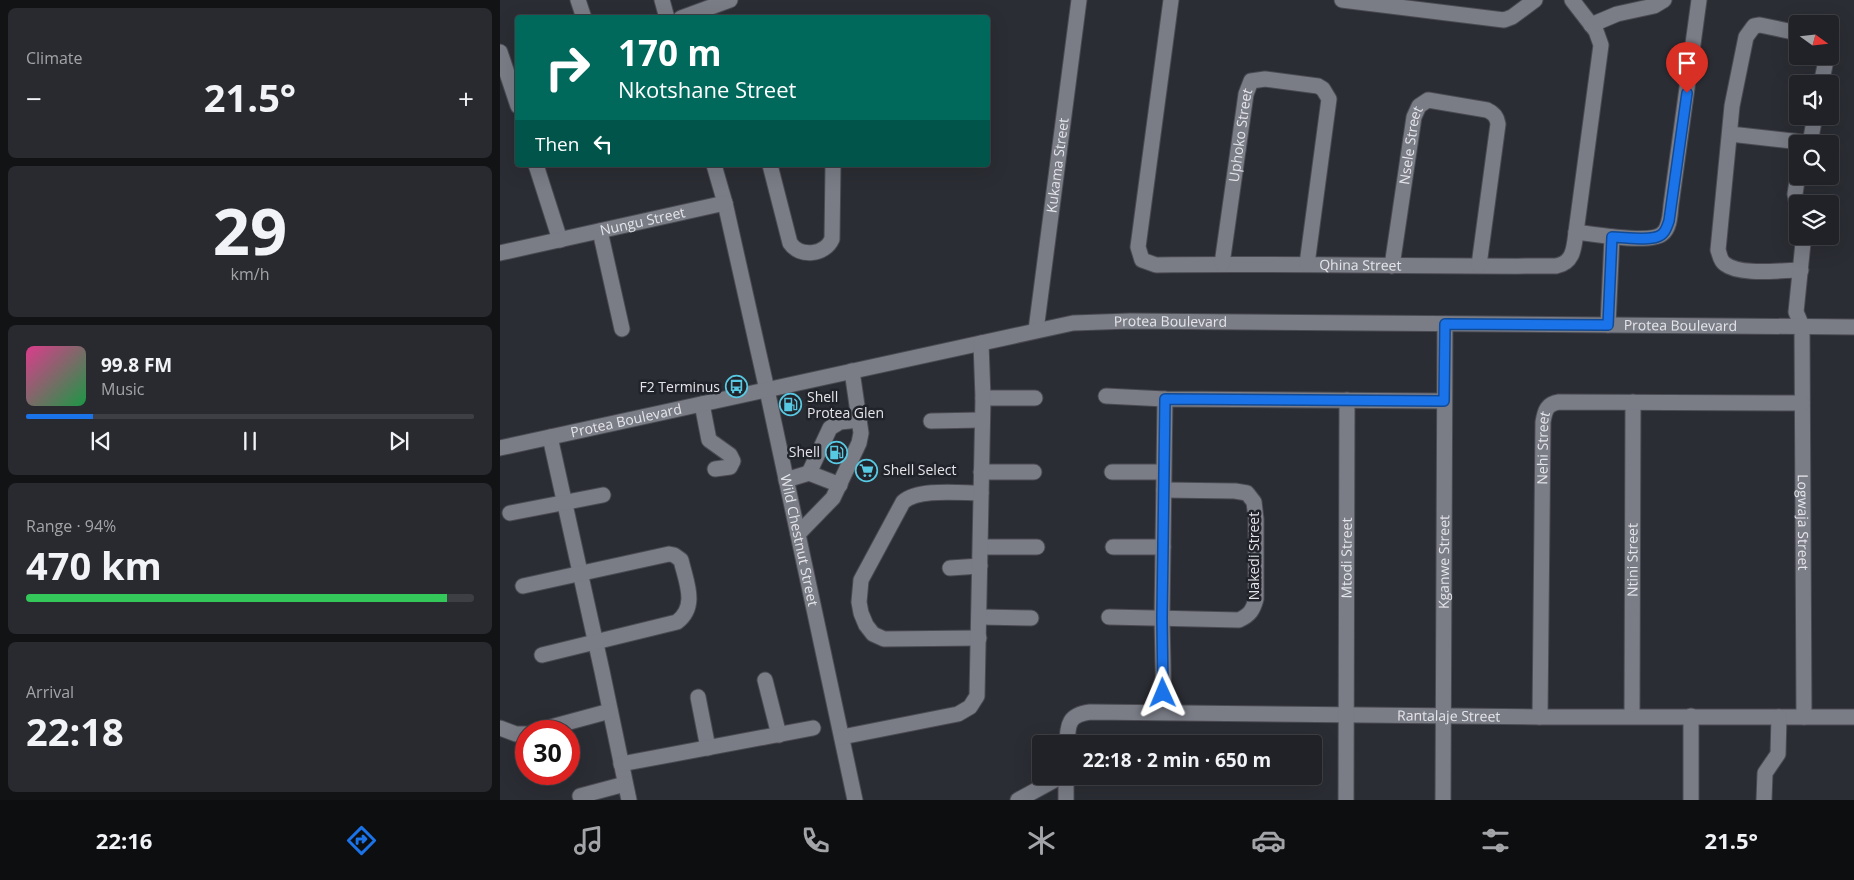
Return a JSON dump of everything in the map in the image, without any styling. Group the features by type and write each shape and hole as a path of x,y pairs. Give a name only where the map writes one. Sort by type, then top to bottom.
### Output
{"street":[{"path":"578,0 583,15"},
{"path":"662,0 666,15"},
{"path":"689,15 730,0"},
{"name":"Kukama Street","path":"1036,330 1079,0"},
{"name":"Qhina Street","path":"1171,0 1139,253 1142,260 1156,265 1307,264 1392,266 1563,265 1570,259 1576,232 1601,52 1599,38 1572,0"},
{"path":"1342,0 1494,20 1504,20 1512,17 1535,0"},
{"path":"1591,25 1617,14 1654,6 1664,0"},
{"path":"1576,232 1612,237 1649,238 1662,234 1666,230 1672,205 1699,0"},
{"path":"1789,31 1760,25 1754,26 1746,37 1737,79 1718,250 1725,264 1733,268 1747,270 1801,270"},
{"path":"500,52 515,97"},
{"name":"Uphoko Street","path":"1222,264 1246,94 1251,81 1260,78 1318,86 1323,89 1329,99 1307,264"},
{"name":"Nsele Street","path":"1392,266 1414,117 1421,103 1428,100 1487,110 1494,114 1497,119 1498,124 1480,265"},
{"path":"1730,134 1789,141"},
{"path":"537,167 560,240"},
{"name":"Wild Chestnut Street","path":"715,167 725,203 767,390 855,800"},
{"path":"771,167 790,243 797,251 802,253 821,251 827,248 832,239 833,167"},
{"name":"Nungu Street","path":"500,253 725,203"},
{"path":"600,231 622,329"},
{"path":"1608,325 1612,237"},
{"name":"Logwaja Street","path":"1803,245 1796,312 1802,326 1804,717"},
{"name":"Protea Boulevard","path":"500,448 1073,323 1098,321 1854,327"},
{"name":"Kganwe Street","path":"1443,800 1445,324"},
{"path":"842,737 965,711 976,701 978,696 981,420 983,398 981,343"},
{"path":"798,534 833,498 859,443 861,433 860,420 852,371"},
{"path":"1106,396 1165,399 1444,401"},
{"path":"983,398 1034,398"},
{"path":"1164,712 1162,618 1165,399"},
{"name":"Mtodi Street","path":"1346,800 1347,400"},
{"name":"Nehi Street","path":"1540,717 1544,413 1548,406 1559,402 1802,403"},
{"name":"Ntini Street","path":"1632,716 1633,402"},
{"path":"702,404 709,440 730,455 733,461 730,467 715,469"},
{"path":"809,473 830,428 840,422 860,420"},
{"path":"931,421 981,420"},
{"path":"550,436 629,800"},
{"path":"981,472 1034,472"},
{"path":"1112,472 1163,472"},
{"path":"786,480 809,473 840,485"},
{"name":"Nakedi Street","path":"1162,618 1239,620 1250,614 1256,599 1256,518 1254,502 1251,496 1247,493 1235,491 1164,490"},
{"path":"979,638 895,640 880,638 873,634 864,619 859,602 859,590 860,580 867,566 903,502 908,497 921,494 981,493"},
{"path":"510,513 603,495"},
{"path":"981,547 1037,547"},
{"path":"1113,547 1163,547"},
{"path":"523,586 579,572 669,554 681,560 690,601 687,612 677,622 542,655"},
{"path":"950,568 980,566"},
{"path":"980,617 1031,618"},
{"path":"1108,617 1162,618"},
{"path":"766,680 779,735"},
{"path":"698,698 708,748"},
{"path":"577,720 610,711"},
{"name":"Rantalaje Street","path":"1068,735 1069,723 1073,718 1082,713 1164,712 1540,717 1854,717"},
{"path":"1690,716 1691,800"},
{"path":"1764,800 1765,773 1778,754 1779,717"},
{"path":"500,728 515,734"},
{"path":"621,764 813,728"},
{"path":"580,796 625,784"},
{"path":"1018,800 1046,785"},
{"path":"1066,785 1066,800"}],"place":[{"name":"F2 Terminus","path":"736,387"},
{"name":"Shell Protea Glen","path":"791,405"},
{"name":"Shell","path":"836,452"},
{"name":"Shell Select","path":"867,470"}],"route":[{"path":"1163,693 1162,618 1165,399 1444,401 1445,324 1608,325 1612,237 1649,238 1656,237 1666,230 1672,205 1687,93"}]}
